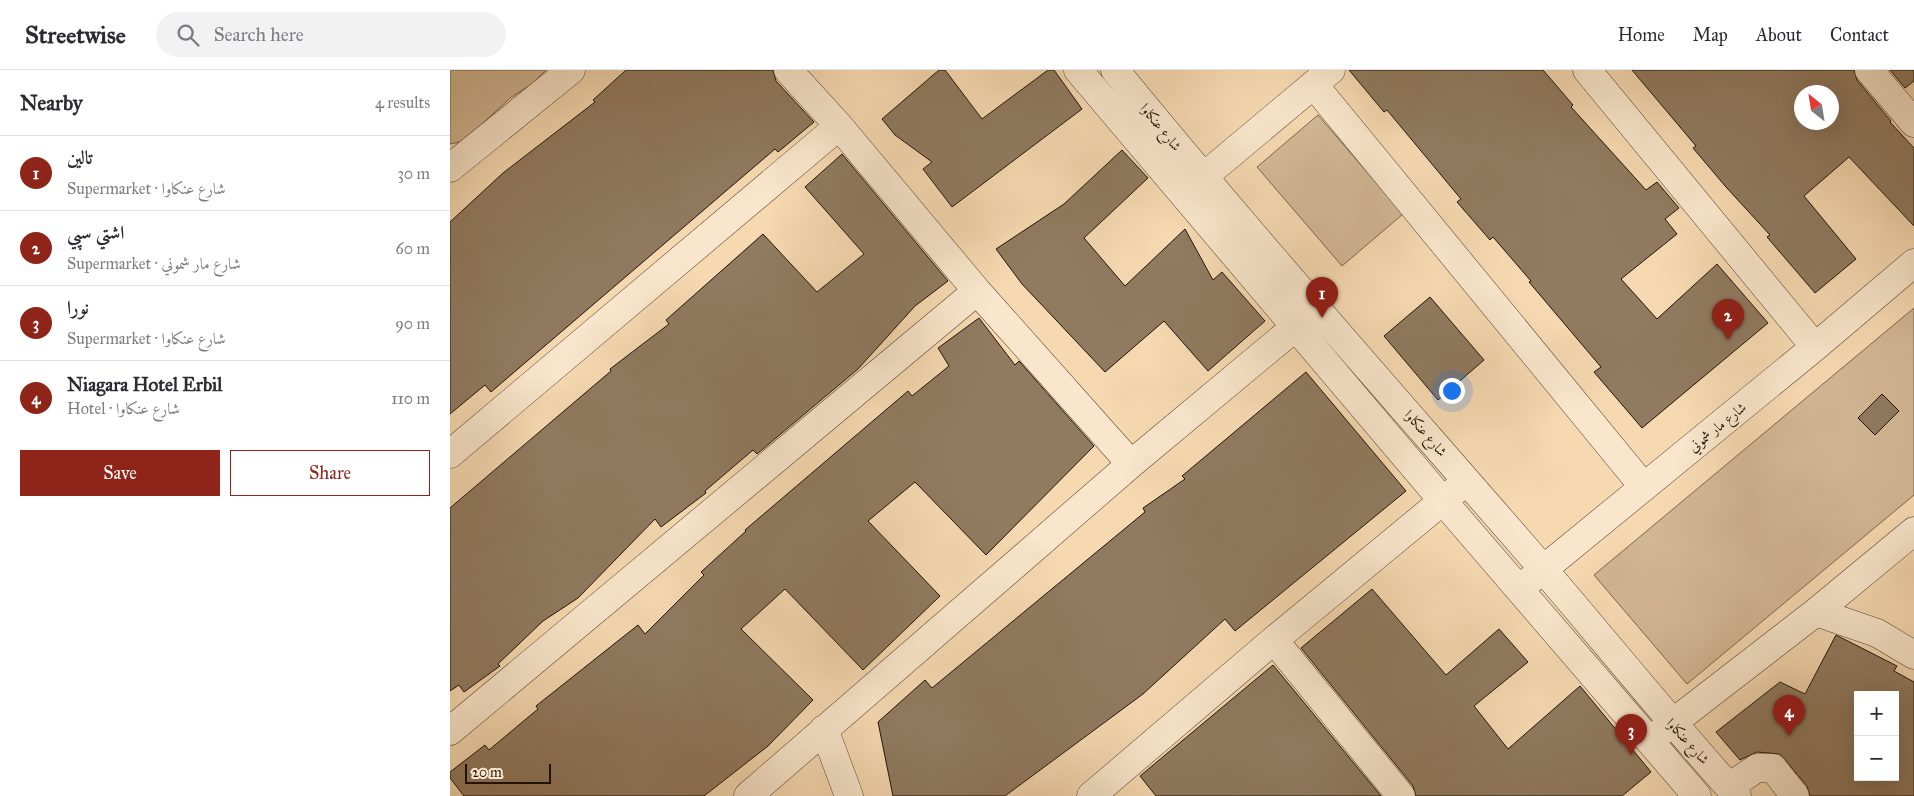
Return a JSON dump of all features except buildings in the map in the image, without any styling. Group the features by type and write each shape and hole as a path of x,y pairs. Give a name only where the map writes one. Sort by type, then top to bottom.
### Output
{"street":[{"path":"450,168 571,70"},
{"path":"788,70 839,126 977,291 1131,464"},
{"name":"شارع عنكاوا","path":"1078,70 1192,186 1318,309 1733,792"},
{"name":"شارع عنكاوا","path":"1115,70 1192,186 1296,326 1443,501 1697,796"},
{"path":"1587,70 1815,347"},
{"path":"1869,70 1914,123"},
{"path":"1192,186 1322,77 1643,486"},
{"path":"450,454 839,126"},
{"name":"شارع مار شموني","path":"1519,590 1643,486 1815,347 1914,263"},
{"path":"450,731 977,291"},
{"path":"748,796 1131,464 1318,309"},
{"path":"1108,790 1274,640 1467,481"},
{"path":"1650,740 1816,612 1914,531"},
{"path":"1816,612 1877,633 1914,655"},
{"path":"1274,640 1401,796"},
{"path":"824,730 849,796"},
{"path":"1733,792 1757,768 1773,768 1795,796"}],"shaded area":[{"path":"450,70 546,70 532,84 510,98 464,141 450,144"},
{"path":"1318,115 1403,214 1342,266 1257,167"},
{"path":"1914,308 1914,495 1687,684 1594,575"}],"place":[{"name":"تالين","path":"1322,318"},
{"name":"اشتي سپي","path":"1728,340"},
{"name":"Niagara Hotel Erbil","path":"1789,736"},
{"name":"نورا","path":"1631,755"}]}
